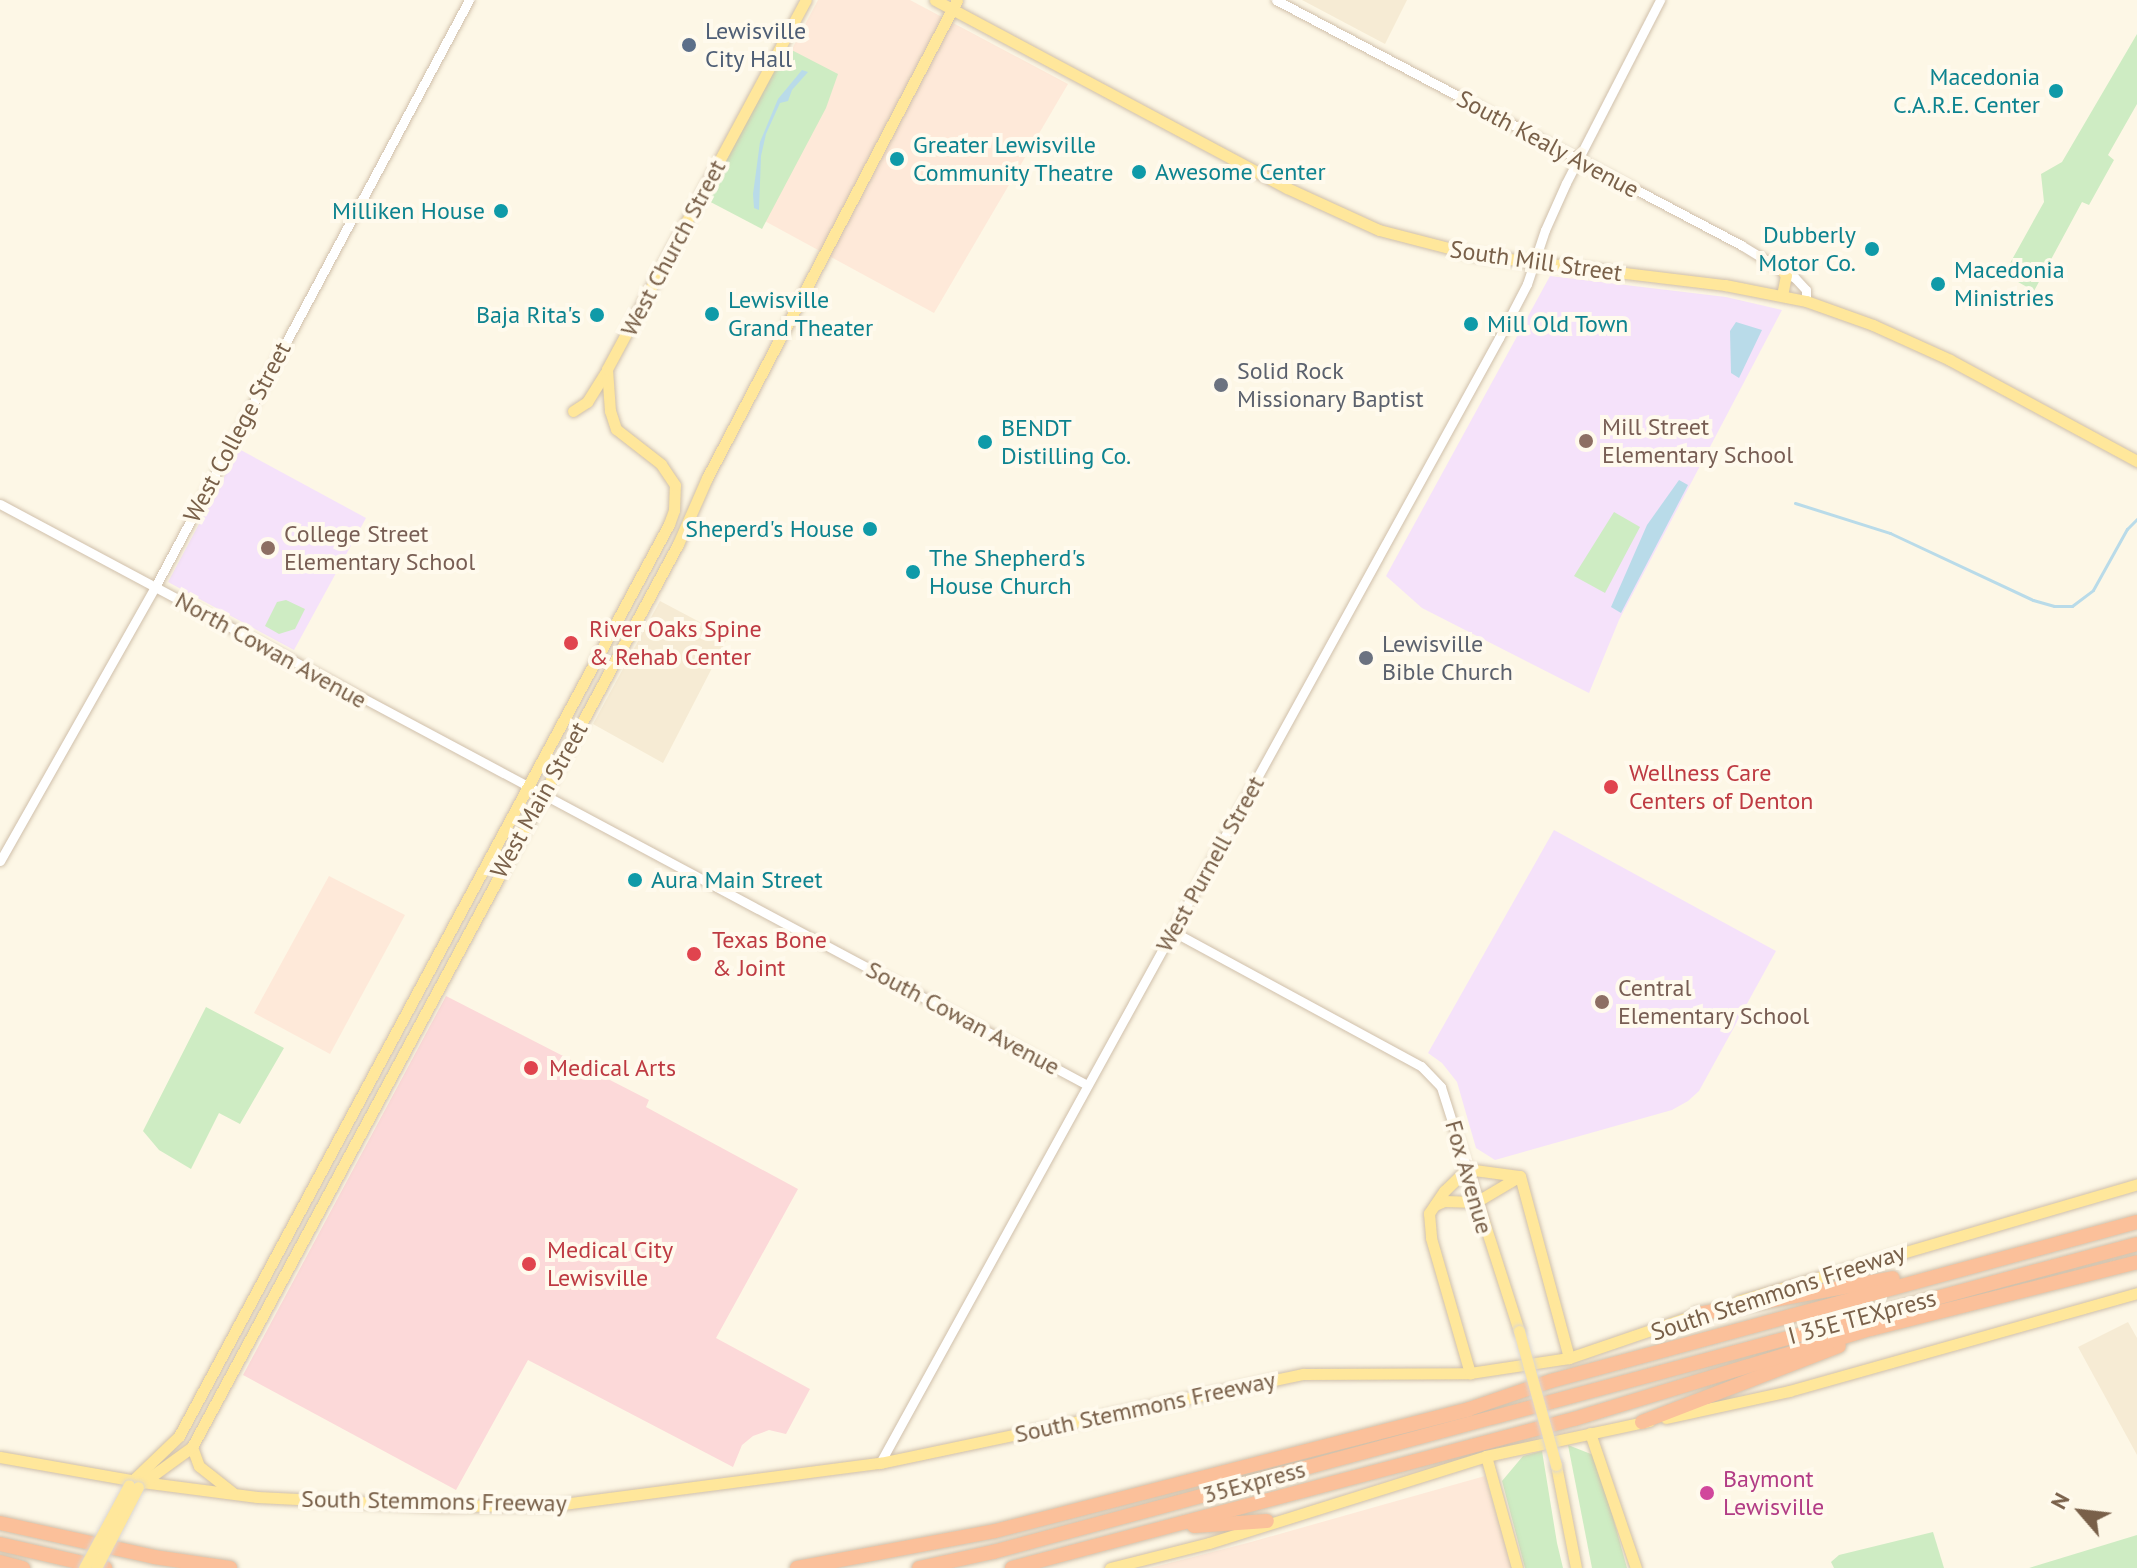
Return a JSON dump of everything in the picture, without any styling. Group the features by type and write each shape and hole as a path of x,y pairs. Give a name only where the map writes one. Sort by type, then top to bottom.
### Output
{"highway":[{"name":"South Stemmons Freeway","path":"797,1568 995,1531 1469,1409 1551,1381 2137,1222"},
{"path":"1697,1314 1882,1281 2069,1240"},
{"name":"I 35E TEXpress","path":"1588,1392 2137,1244"},
{"path":"1012,1568 1574,1419 1871,1329 2137,1262"},
{"path":"1642,1422 1827,1352 1871,1329"},
{"name":"35Express","path":"919,1568 993,1552 1588,1392"},
{"path":"1181,1525 1207,1527 1267,1521"},
{"path":"0,1523 154,1557 230,1568"},
{"path":"0,1544 105,1568"},
{"path":"0,1562 23,1568"}],"main road":[{"name":"West Church Street","path":"573,411 587,402 607,369 806,0"},
{"name":"South Mill Street","path":"935,0 954,4 1287,188 1379,230 1433,247 1536,263 1672,277 1806,301 1873,325 1950,360 2137,461"},
{"name":"West Main Street","path":"96,1568 135,1484 192,1447 678,544 707,478 954,4"},
{"path":"1780,268 1786,275 1782,296"},
{"name":"West Main Street","path":"84,1568 135,1484 176,1440 669,524 674,510 675,485 661,464 616,429 610,411 607,369"},
{"path":"1470,1373 1431,1238 1429,1213 1467,1169 1520,1176"},
{"name":"Fox Avenue","path":"1467,1169 1519,1331 1556,1465 1576,1568"},
{"path":"1434,1205 1444,1201 1476,1202 1520,1176"},
{"path":"1520,1176 1569,1358"},
{"name":"South Stemmons Freeway","path":"0,1457 135,1484 235,1495 439,1506 555,1505 880,1463 1303,1374 1470,1373 1569,1358 1697,1314 2137,1184"},
{"path":"1110,1568 1209,1543 1267,1521 1356,1498 1486,1456 1789,1391 2137,1293"},
{"path":"208,1414 214,1386 211,1377"},
{"path":"1590,1433 1636,1568"},
{"path":"192,1447 199,1466 235,1495"},
{"path":"1486,1456 1517,1568"}],"street":[{"name":"West College Street","path":"0,861 155,587 469,0"},
{"name":"South Kealy Avenue","path":"1276,0 1780,268 1806,290 1806,301"},
{"name":"West Purnell Street","path":"880,1463 1499,338 1536,263 1545,230 1660,0"},
{"name":"North Cowan Avenue","path":"0,504 542,795"},
{"name":"South Cowan Avenue","path":"542,795 1087,1085"},
{"name":"Fox Avenue","path":"1172,931 1421,1066 1444,1094 1467,1169"}],"shaded area":[{"path":"818,0 910,0 1068,84 934,313 715,194"},
{"path":"1302,0 1407,0 1385,44"},
{"name":"Mill Street Elementary School","path":"1550,276 1726,297 1782,310 1619,620 1589,693 1422,608 1386,576"},
{"name":"College Street Elementary School","path":"239,449 366,518 294,650 168,582"},
{"path":"660,601 728,637 663,763 593,724"},
{"name":"Central Elementary School","path":"1554,830 1776,951 1699,1091 1688,1101 1672,1110 1495,1160 1476,1148 1457,1082 1442,1063 1428,1053"},
{"path":"329,876 405,915 330,1054 254,1013"},
{"name":"Medical City Lewisville","path":"446,996 649,1100 646,1107 798,1189 716,1338 810,1389 786,1434 769,1430 753,1436 742,1445 733,1467 528,1360 456,1490 243,1375"},
{"path":"2128,1322 2137,1338 2137,1455 2078,1347"},
{"path":"1485,1476 1512,1568 1150,1568 1251,1542"}],"green space":[{"path":"2137,34 2137,104 2108,155 2114,160 2089,205 2082,202 2034,291 2004,274 2044,202 2041,174 2062,162"},
{"path":"782,45 838,74 826,108 762,229 701,197"},
{"path":"1614,512 1640,527 1605,593 1574,576"},
{"path":"286,600 305,609 295,629 279,634 265,626 277,602"},
{"path":"206,1007 284,1048 240,1124 219,1113 191,1169 159,1150 143,1131"},
{"path":"1568,1445 1596,1456 1627,1568 1592,1568"},
{"path":"1542,1451 1563,1568 1525,1568 1502,1481 1523,1456"},
{"path":"1933,1532 1944,1568 1834,1568 1831,1562 1839,1555"},
{"path":"2137,1535 2137,1568 2029,1568"}],"water":[{"path":"802,70 808,72 792,90 788,101 780,103 766,134 761,156 759,210 754,208 753,194 760,142 778,99"},
{"path":"1736,322 1762,330 1739,378 1731,373 1730,331"},
{"path":"1679,480 1688,485 1621,613 1611,607 1647,525"}],"waterway":[{"path":"1795,503 1890,533 2033,600 2054,606 2072,606 2093,590 2127,529 2137,519"}],"place":[{"name":"Lewisville City Hall","path":"689,45"},
{"name":"Macedonia C.A.R.E. Center","path":"2056,91"},
{"name":"Greater Lewisville Community Theatre","path":"897,159"},
{"name":"Awesome Center","path":"1139,172"},
{"name":"Milliken House","path":"501,211"},
{"name":"Dubberly Motor Co.","path":"1872,249"},
{"name":"Macedonia Ministries","path":"1938,284"},
{"name":"Lewisville Grand Theater","path":"712,314"},
{"name":"Baja Rita's","path":"597,315"},
{"name":"Mill Old Town","path":"1471,324"},
{"name":"Solid Rock Missionary Baptist","path":"1221,385"},
{"name":"Mill Street Elementary School","path":"1586,441"},
{"name":"BENDT Distilling Co.","path":"985,442"},
{"name":"Sheperd's House","path":"870,529"},
{"name":"College Street Elementary School","path":"268,548"},
{"name":"The Shepherd's House Church","path":"913,572"},
{"name":"River Oaks Spine & Rehab Center","path":"571,643"},
{"name":"Lewisville Bible Church","path":"1366,658"},
{"name":"Wellness Care Centers of Denton","path":"1611,787"},
{"name":"Aura Main Street","path":"635,880"},
{"name":"Texas Bone & Joint","path":"694,954"},
{"name":"Central Elementary School","path":"1602,1002"},
{"name":"Medical Arts","path":"531,1068"},
{"name":"Medical City Lewisville","path":"529,1264"},
{"name":"Baymont Lewisville","path":"1707,1493"}]}
